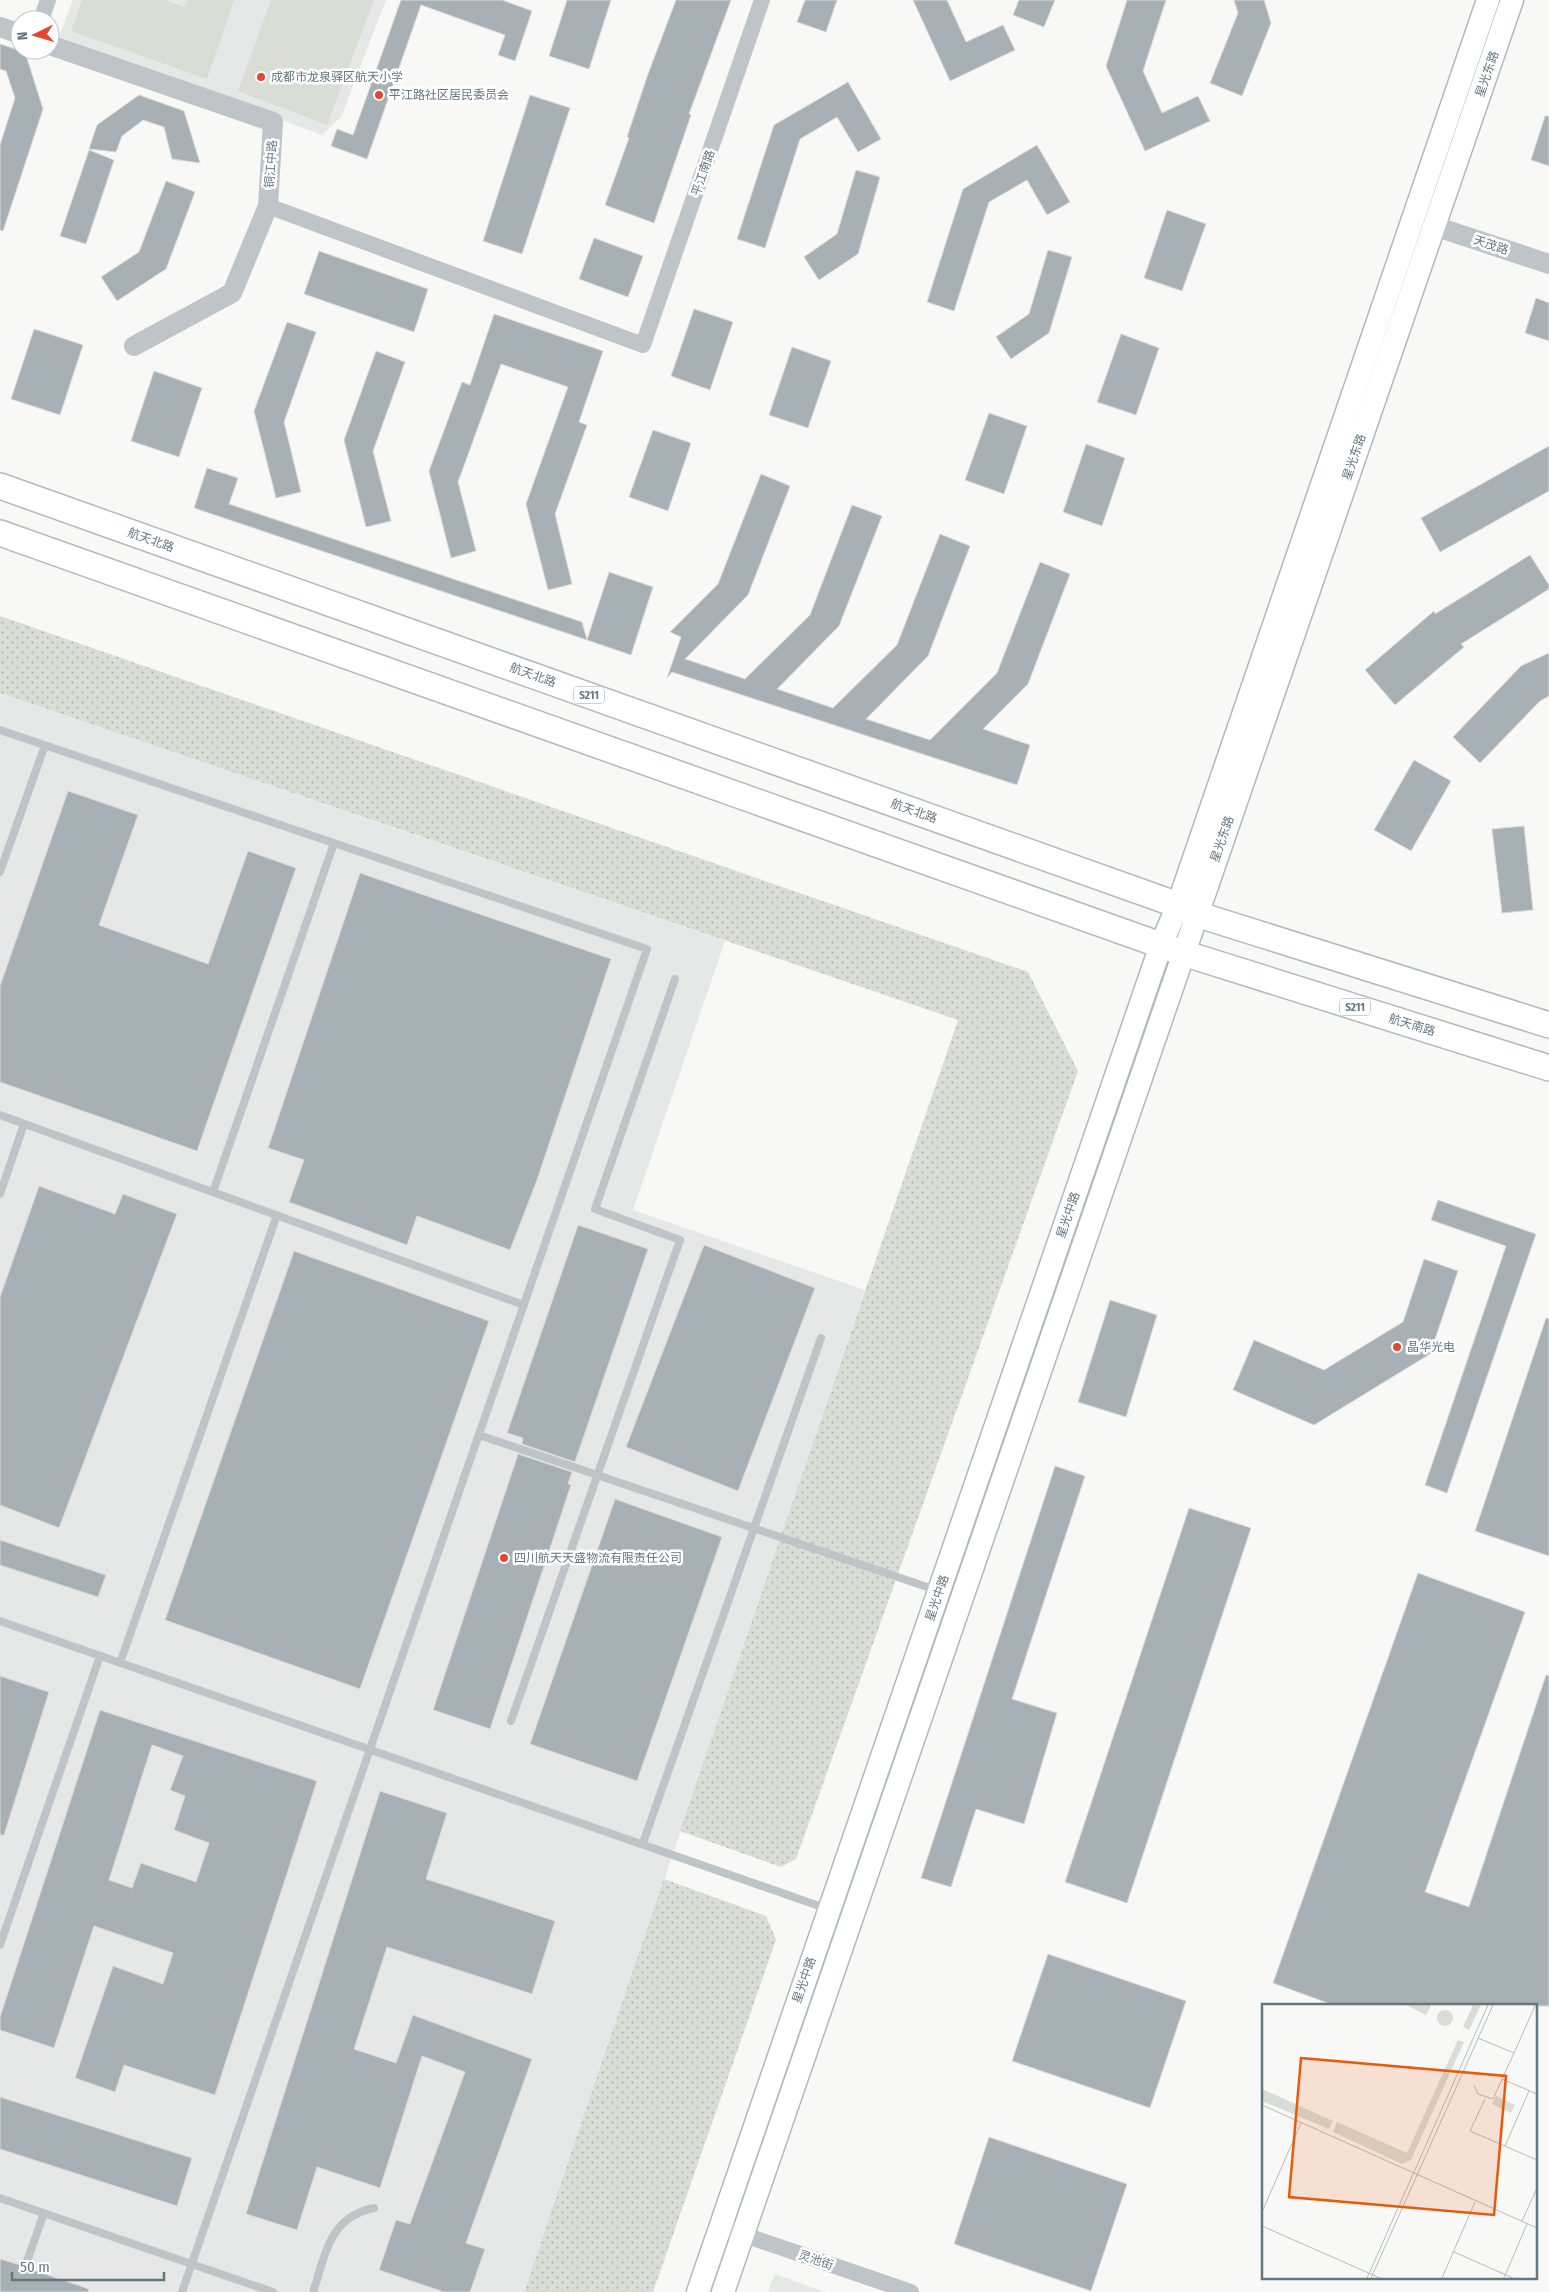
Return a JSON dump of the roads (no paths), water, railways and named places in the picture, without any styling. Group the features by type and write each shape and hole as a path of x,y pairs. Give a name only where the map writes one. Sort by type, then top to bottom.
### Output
{"main road":[{"name":"星光东路","path":"1187,909 1488,0"},
{"name":"星光东路","path":"1187,909 1434,226 1512,0"},
{"name":"航天北路","path":"0,486 1187,909"},
{"name":"S211","path":"0,533 1172,949"},
{"name":"星光中路","path":"698,2292 828,1909 939,1591 1187,909"},
{"name":"S211","path":"1187,909 1549,1025"},
{"name":"星光中路","path":"723,2292 1172,949"},
{"name":"航天南路","path":"1172,949 1549,1068"}],"street":[{"name":"平江南路","path":"268,206 643,345 762,0"},
{"name":"铜江中路","path":"60,48 273,122 268,206 232,293 134,346"},
{"name":"天茂路","path":"1434,226 1549,264"},
{"name":"灵池街","path":"721,2227 912,2292"}],"lane":[{"path":"0,730 647,949 182,2292"},
{"path":"0,872 45,745"},
{"path":"213,1192 334,843"},
{"path":"511,1721 680,1240 595,1209 675,979"},
{"path":"0,1115 524,1305"},
{"path":"0,1194 24,1124"},
{"path":"120,1663 277,1216"},
{"path":"643,1843 821,1338"},
{"path":"479,1435 939,1591"},
{"path":"0,1621 643,1843 828,1909"},
{"path":"0,1945 100,1656"},
{"path":"0,2198 273,2292"},
{"path":"313,2292 330,2239 342,2222 360,2211 374,2208"},
{"path":"25,2267 44,2213"}],"place":[{"name":"成都市龙泉驿区航天小学","path":"261,77"},
{"name":"平江路社区居民委员会","path":"379,95"},
{"name":"晶华光电","path":"1397,1347"},
{"name":"四川航天天盛物流有限责任公司","path":"504,1558"}]}
